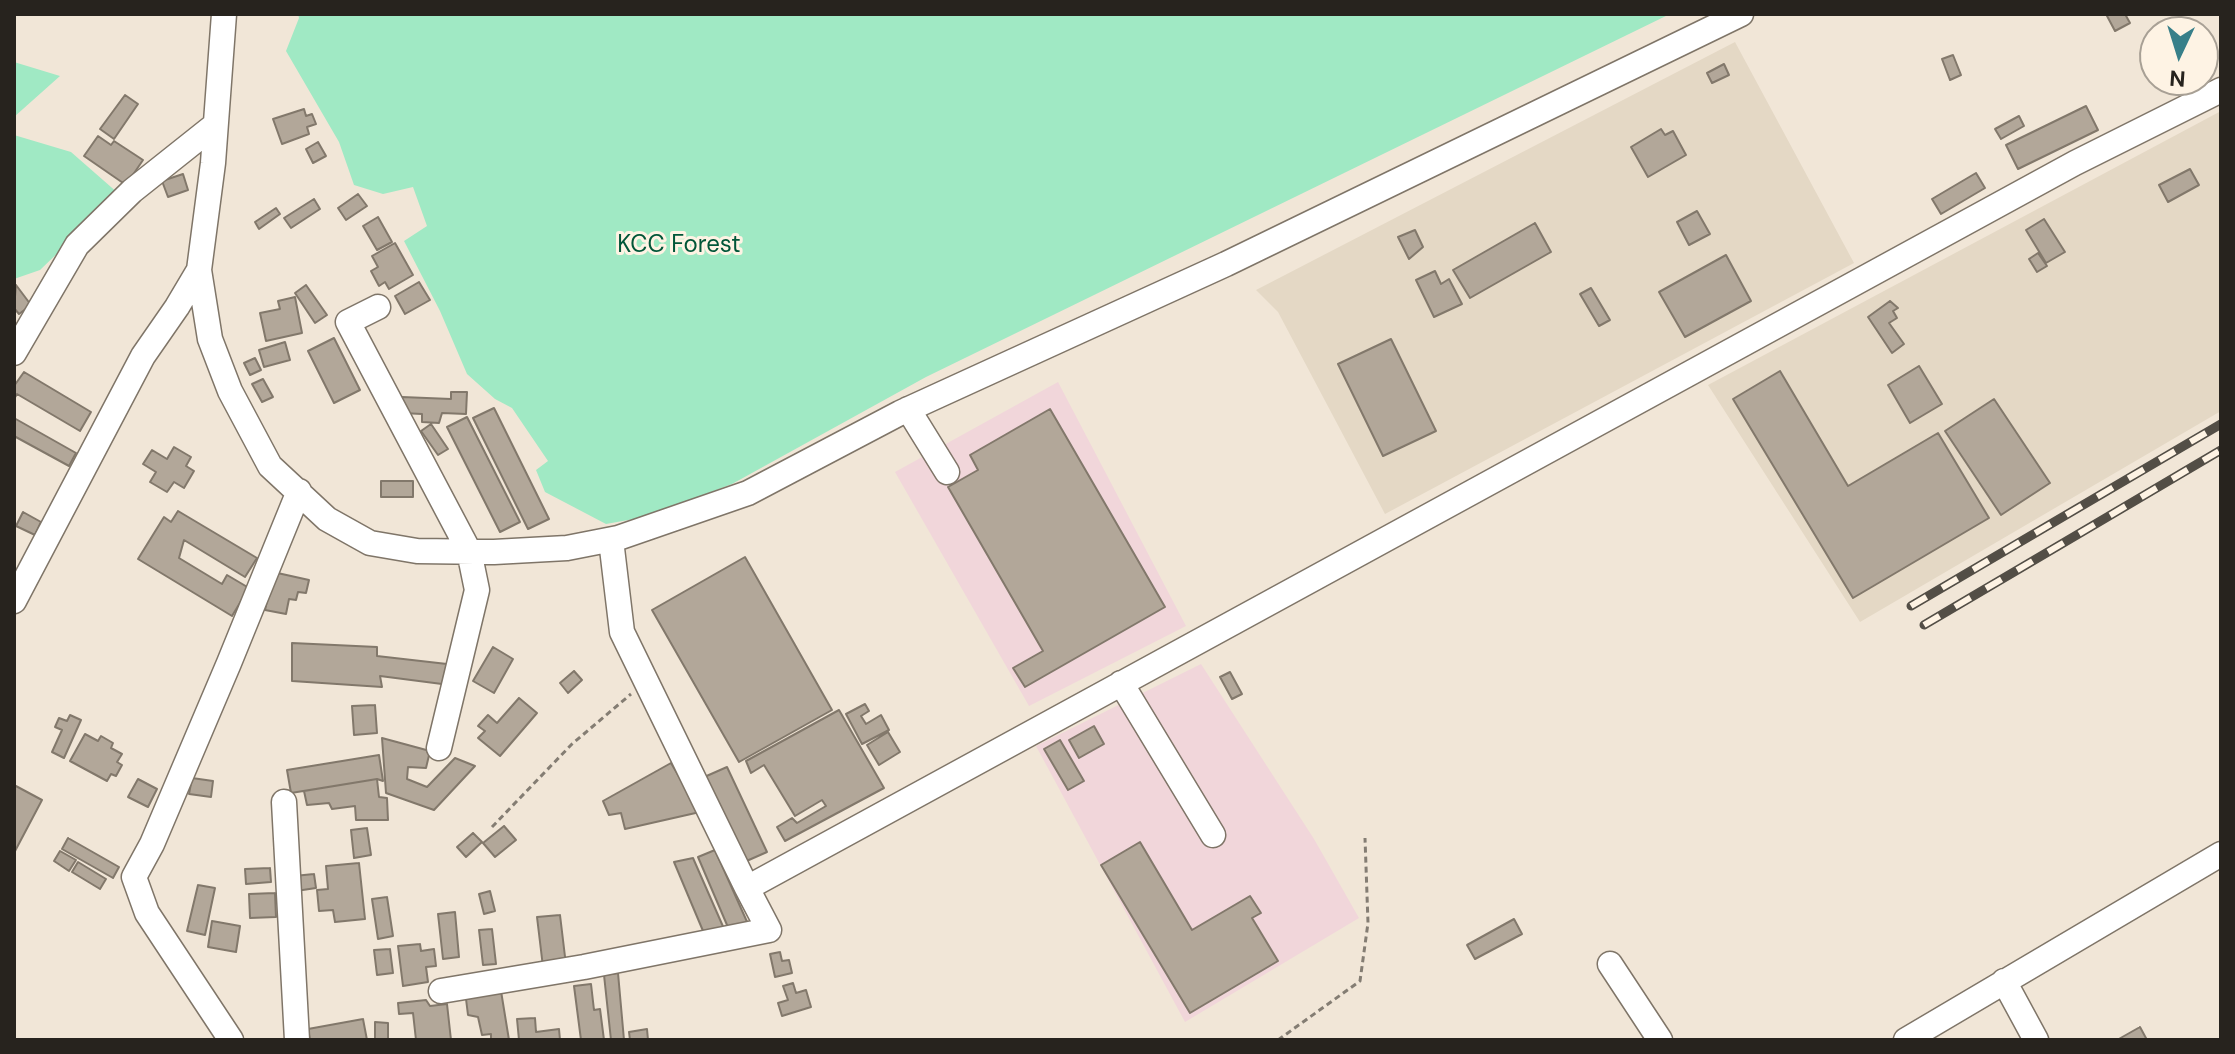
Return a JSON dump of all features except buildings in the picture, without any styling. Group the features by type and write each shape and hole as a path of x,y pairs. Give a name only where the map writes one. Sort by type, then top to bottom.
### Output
{"street":[{"path":"224,14 199,270 210,339 230,391 270,466 327,519 370,543 417,551 567,548 611,540 748,493 908,409 1226,264 1741,14"},
{"path":"747,888 2075,163 2221,90"},
{"path":"14,353 77,245 132,191 215,125"},
{"path":"14,601 143,356 199,270"},
{"path":"378,307 348,322 469,551 477,590 439,748"},
{"path":"908,409 947,472"},
{"path":"231,1040 147,913 134,877 152,844 218,691 299,491"},
{"path":"441,991 769,930 622,632 611,540"},
{"path":"1121,683 1213,835"},
{"path":"284,802 297,1040"},
{"path":"1906,1040 2221,854"},
{"path":"1610,964 1660,1040"},
{"path":"2004,981 2036,1040"}],"path":[{"path":"492,827 572,744 646,681"},
{"path":"1278,1040 1360,981 1368,923 1365,838"}],"shaded area":[{"path":"1735,42 1854,263 1385,514 1278,312 1256,290"},
{"path":"2221,111 2221,411 1860,622 1708,385"},
{"path":"1058,382 1186,626 1029,706 895,472"},
{"path":"1201,664 1314,839 1359,918 1185,1022 1036,746"}],"green space":[{"name":"KCC Forest","path":"298,14 1670,14 926,377 732,484 645,517 606,524 545,492 536,470 548,461 512,408 495,399 467,374 440,311 404,241 427,226 413,187 383,194 354,185 339,142 286,51"},
{"path":"14,62 60,76 14,117"},
{"path":"14,135 71,152 119,194 40,270 14,279"}],"railway":[{"path":"1911,606 2221,424"},
{"path":"1924,625 2221,450"}]}
